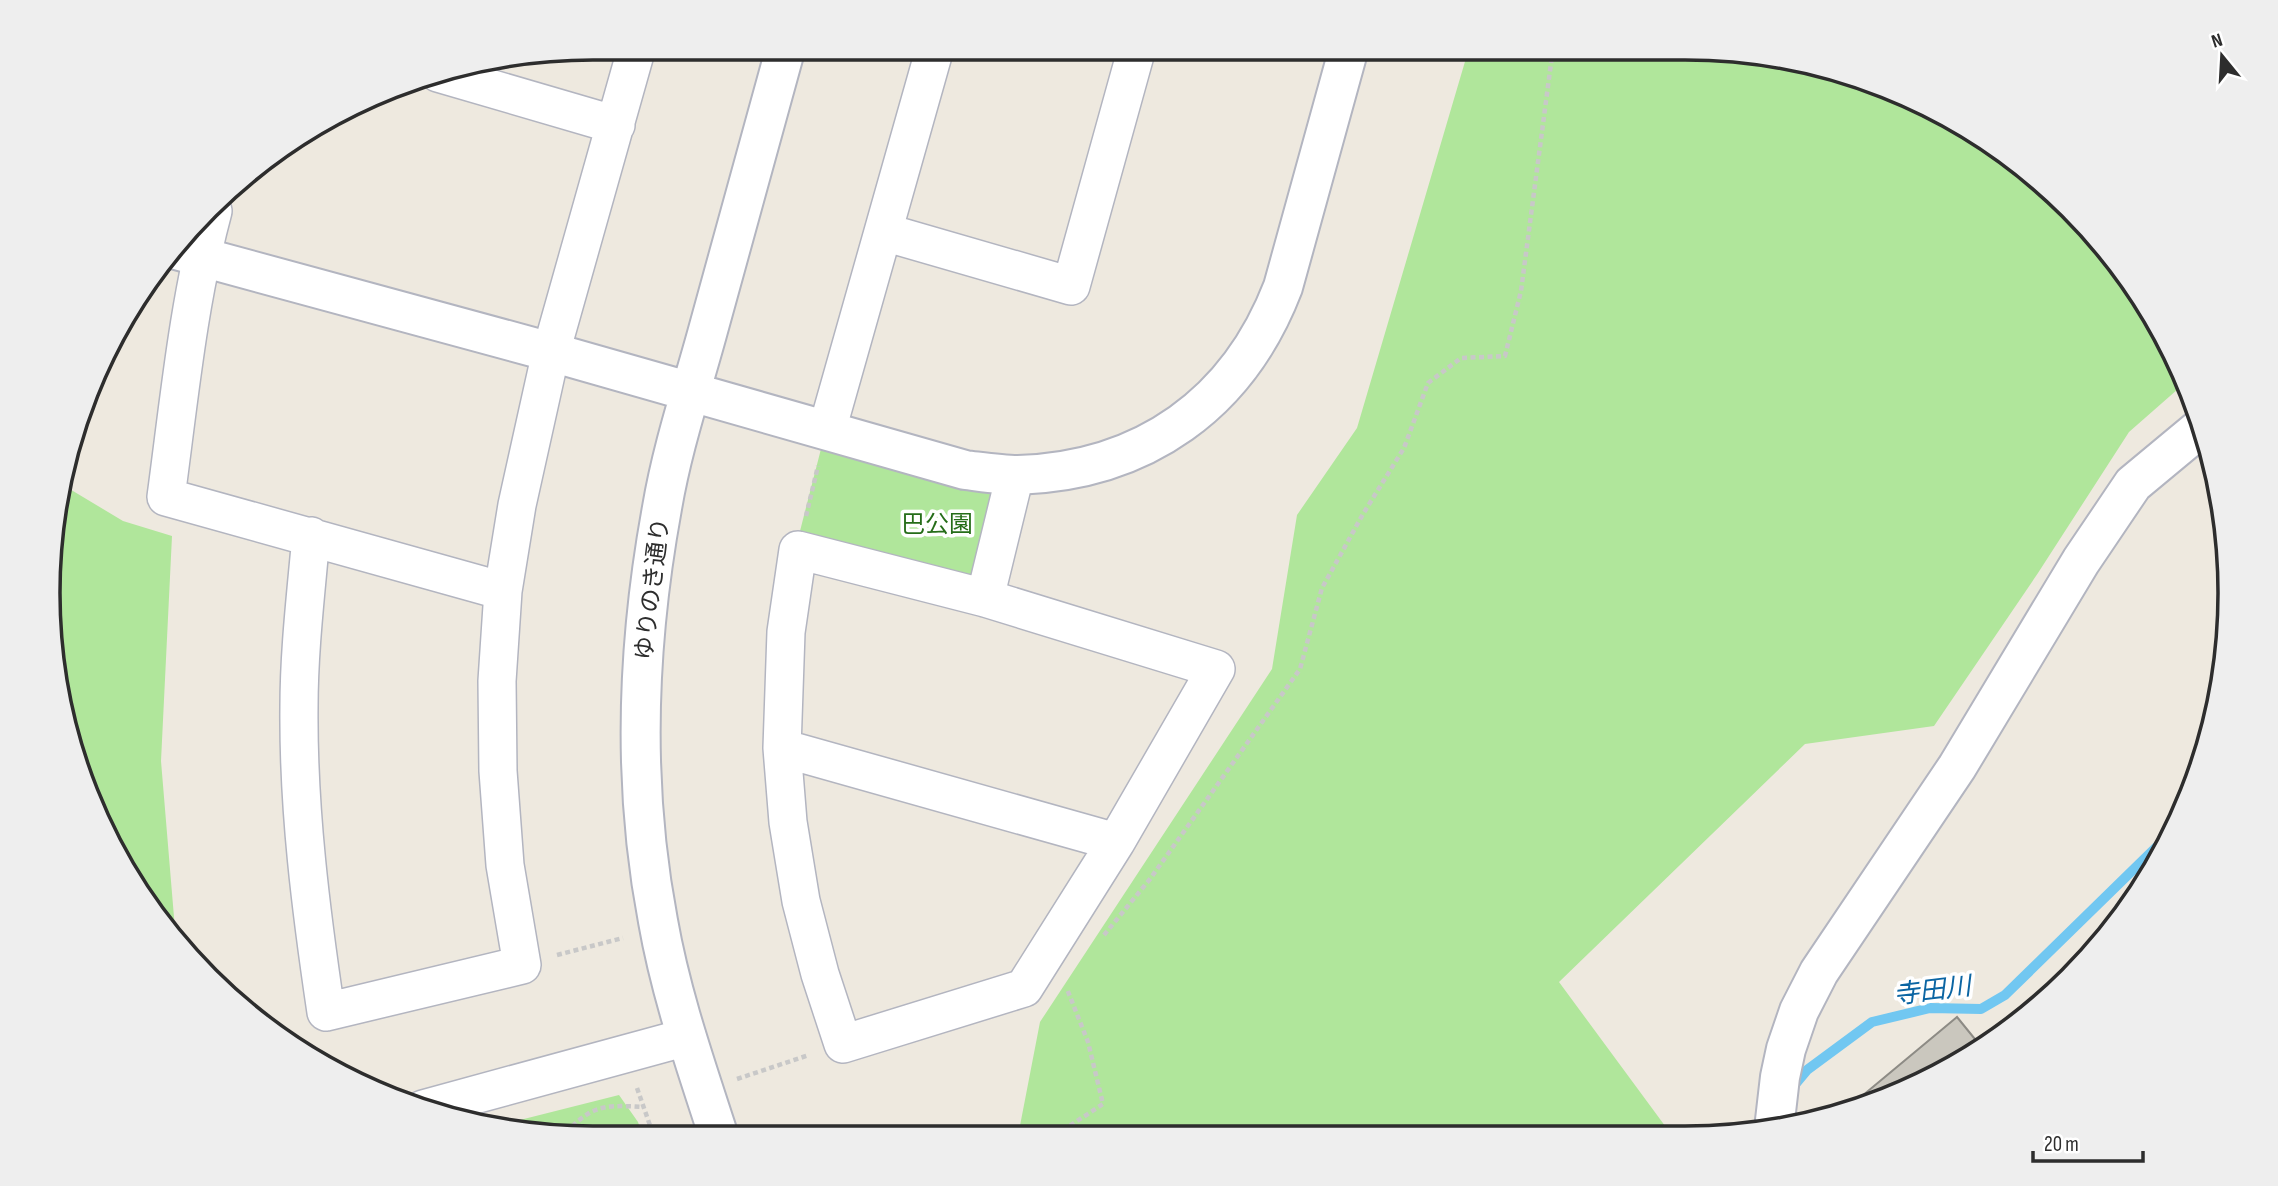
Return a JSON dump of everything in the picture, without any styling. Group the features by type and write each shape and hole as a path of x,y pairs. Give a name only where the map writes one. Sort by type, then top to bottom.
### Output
{"street":[{"path":"312,536 302,632 299,707 301,780 309,897 326,1012 522,965 505,865 498,771 498,681 503,591 517,505 551,352 634,60"},
{"name":"ゆりのき通り","path":"715,1126 687,1037 658,922 646,836 641,726 646,614 670,469 782,60"},
{"path":"827,430 931,60"},
{"path":"884,232 1071,286 1135,60"},
{"path":"188,254 551,352 965,470 1015,475 1068,470 1101,462 1157,440 1198,411 1233,376 1264,328 1283,287 1346,60"},
{"path":"455,78 616,125"},
{"path":"201,232 188,254 166,497 503,591"},
{"path":"1775,1118 1780,1077 1799,1011 1819,972 1957,767 2081,561 2133,484 2194,434"},
{"path":"985,598 1015,475"},
{"path":"798,550 985,598 1216,669 1116,842 1024,988 843,1044 820,974 802,901 788,822 782,748 786,632 798,550"},
{"path":"782,748 1116,842"},
{"path":"443,1104 687,1037"}],"path":[{"path":"1099,942 1150,879 1300,669 1322,588 1363,514 1405,448 1428,383 1461,358 1505,356 1521,291 1551,60"},
{"path":"798,550 827,430"},
{"path":"522,965 623,937"},
{"path":"1065,984 1088,1042 1103,1104 1070,1126"},
{"path":"737,1079 843,1044"},
{"path":"573,1125 585,1114 613,1105 642,1107 650,1126"}],"green space":[{"path":"1465,60 1685,60 1755,64 1823,78 1889,100 1952,131 1981,149 2037,192 2062,216 2086,241 2129,297 2147,326 2178,389 2129,432 2038,573 1934,726 1805,744 1559,982 1665,1126 1020,1126 1040,1022 1272,669 1297,515 1357,428"},
{"name":"巴公園","path":"822,445 999,491 969,583 799,535"},
{"path":"70,489 123,521 172,536 161,761 175,924 149,889 115,829 100,797 78,731 64,663 61,628 61,558"},
{"path":"619,1095 639,1126 558,1125 516,1121"}],"building":[{"path":"1957,1017 1976,1040 1921,1071 1862,1096"}],"waterway":[{"name":"寺田川","path":"1792,1088 1807,1070 1872,1022 1930,1008 1981,1009 2005,995 2151,853"}]}
